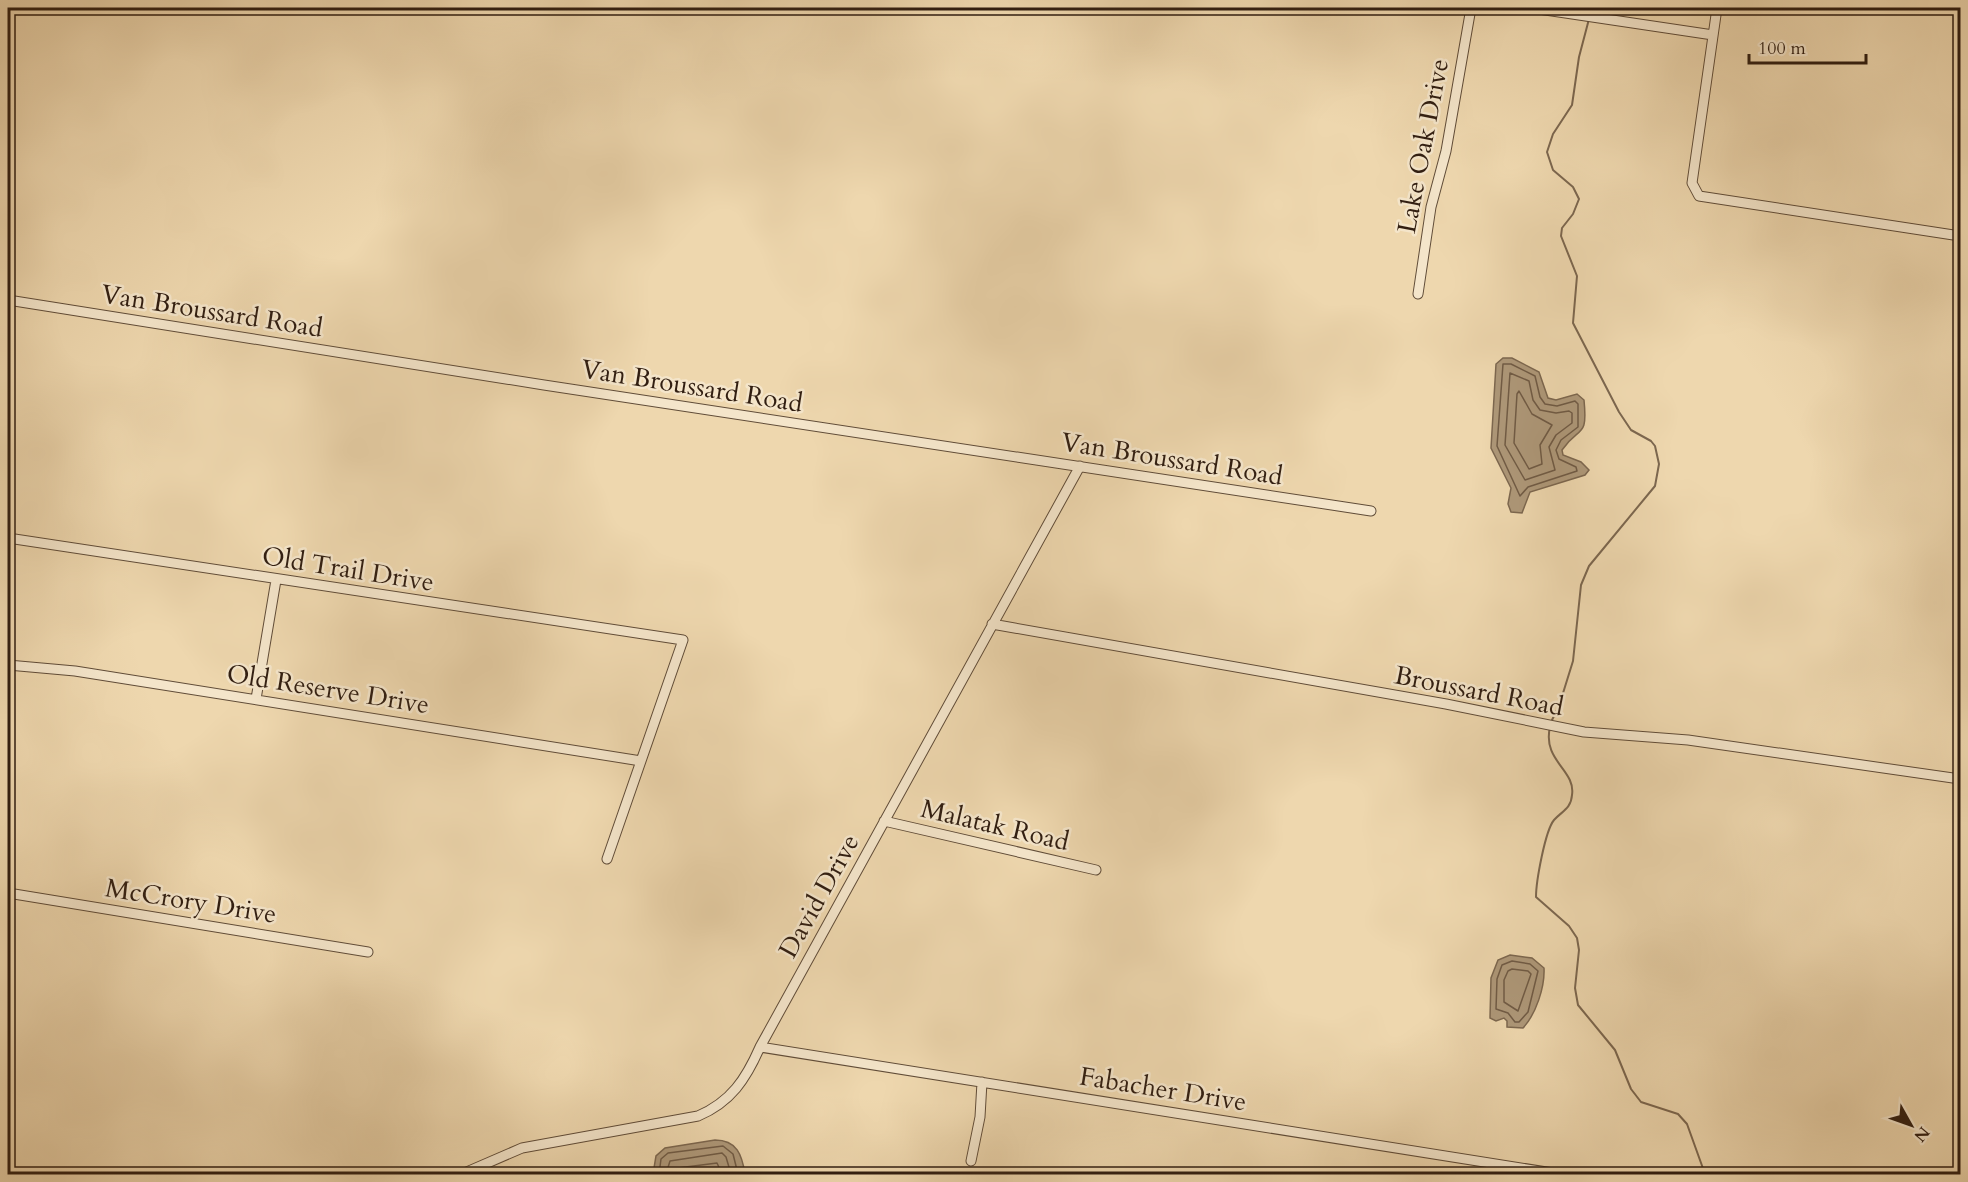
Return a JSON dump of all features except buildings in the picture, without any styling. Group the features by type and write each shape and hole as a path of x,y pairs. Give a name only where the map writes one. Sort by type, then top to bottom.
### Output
{"street":[{"name":"Lake Oak Drive","path":"1418,294 1431,207 1446,151 1471,8"},
{"path":"1532,8 1713,35"},
{"path":"1716,8 1692,183 1695,192 1704,198 1960,236"},
{"name":"Van Broussard Road","path":"8,300 533,384 1371,511"},
{"name":"David Drive","path":"462,1174 522,1148 689,1119 707,1113 736,1090 749,1072 760,1047 1080,466"},
{"name":"Old Trail Drive","path":"8,538 683,640 641,761"},
{"path":"256,699 276,580"},
{"name":"Broussard Road","path":"992,624 1446,704 1539,725 1688,740 1960,778"},
{"name":"Old Reserve Drive","path":"8,665 75,671 641,761"},
{"path":"607,859 641,761"},
{"name":"Malatak Road","path":"884,821 1096,870"},
{"name":"McCrory Drive","path":"8,893 368,952"},
{"name":"Fabacher Drive","path":"760,1047 1559,1174"},
{"path":"971,1161 980,1117 982,1082"}],"water":[{"path":"1503,358 1512,358 1539,372 1548,398 1556,400 1577,394 1584,400 1583,427 1562,450 1563,455 1581,462 1589,470 1585,475 1530,492 1522,513 1511,512 1508,504 1511,488 1491,448 1496,364"},
{"path":"1510,955 1532,958 1544,968 1539,1000 1523,1028 1507,1027 1507,1021 1504,1018 1496,1021 1490,1018 1491,978 1498,960"},
{"path":"715,1140 729,1143 737,1150 745,1174 653,1174 656,1156 665,1148"}],"waterway":[{"path":"1551,722 1559,706 1573,661 1581,585 1589,566 1655,486 1659,464 1655,446 1651,441 1631,430 1619,412 1573,323 1577,276 1561,236 1562,228 1573,214 1579,199 1573,187 1553,170 1547,152 1553,134 1572,105 1579,57 1589,19"},
{"path":"1550,727 1551,748 1554,757 1569,779 1572,795 1568,807 1554,820 1547,835 1539,869 1536,897 1569,926 1577,938 1579,950 1575,988 1578,1005 1615,1050 1631,1089 1641,1102 1678,1114 1687,1124 1705,1174"}]}
